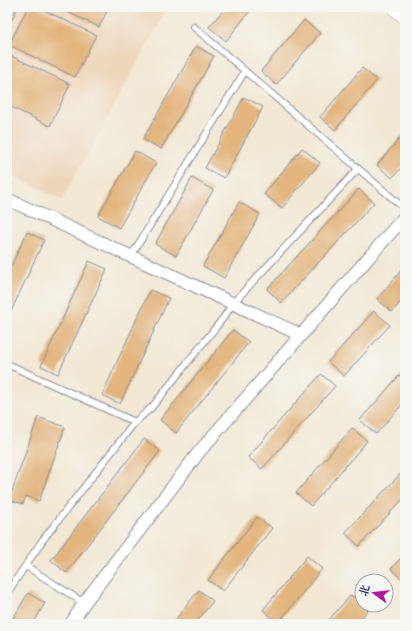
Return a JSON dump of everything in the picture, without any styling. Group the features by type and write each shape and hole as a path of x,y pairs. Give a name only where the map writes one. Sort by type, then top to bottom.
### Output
{"street":[{"path":"396,7 405,15"},
{"path":"7,199 301,335"},
{"path":"71,624 84,603 199,452 405,216"}],"lane":[{"path":"194,27 405,209"},
{"path":"131,256 245,71"},
{"path":"7,593 42,541 135,422 152,407 224,317 233,303 358,169"},
{"path":"7,364 135,422"},
{"path":"26,566 84,603"}],"shaded area":[{"path":"7,7 168,7 62,200 7,173"}],"building":[{"path":"7,7 18,7 7,30"},
{"path":"28,7 37,7 96,35 75,77 9,45"},
{"path":"57,7 109,7 99,27"},
{"path":"226,7 253,7 226,41 209,27"},
{"path":"304,20 320,33 276,85 261,71"},
{"path":"196,46 214,56 161,149 143,139"},
{"path":"7,54 70,84 50,126 7,105"},
{"path":"362,68 377,80 335,130 320,117"},
{"path":"244,97 263,107 224,178 205,168"},
{"path":"405,132 405,164 392,178 377,165"},
{"path":"302,148 320,163 282,208 264,194"},
{"path":"135,151 156,163 119,228 98,216"},
{"path":"192,178 213,190 176,256 155,244"},
{"path":"359,189 374,203 281,303 267,289"},
{"path":"239,202 260,214 224,278 203,266"},
{"path":"27,232 44,240 7,320 7,275"},
{"path":"89,261 107,269 58,374 41,366"},
{"path":"405,266 405,297 392,312 377,299"},
{"path":"150,290 169,298 120,404 102,395"},
{"path":"374,311 390,325 344,376 328,362"},
{"path":"233,330 249,342 176,433 160,420"},
{"path":"405,369 405,401 376,434 360,420"},
{"path":"321,374 335,386 262,469 248,457"},
{"path":"38,417 65,427 39,501 26,496 23,504 9,500"},
{"path":"352,428 367,441 311,506 296,493"},
{"path":"144,439 160,451 66,573 51,560"},
{"path":"403,471 405,473 405,497 359,546 345,533"},
{"path":"257,517 272,528 223,591 208,580"},
{"path":"405,553 405,582 391,569"},
{"path":"307,556 322,569 278,623 263,610"},
{"path":"199,590 213,601 195,624 172,624"},
{"path":"28,593 45,603 33,624 10,624"},
{"path":"351,595 354,598 354,613 365,613 356,624 325,624"}]}
